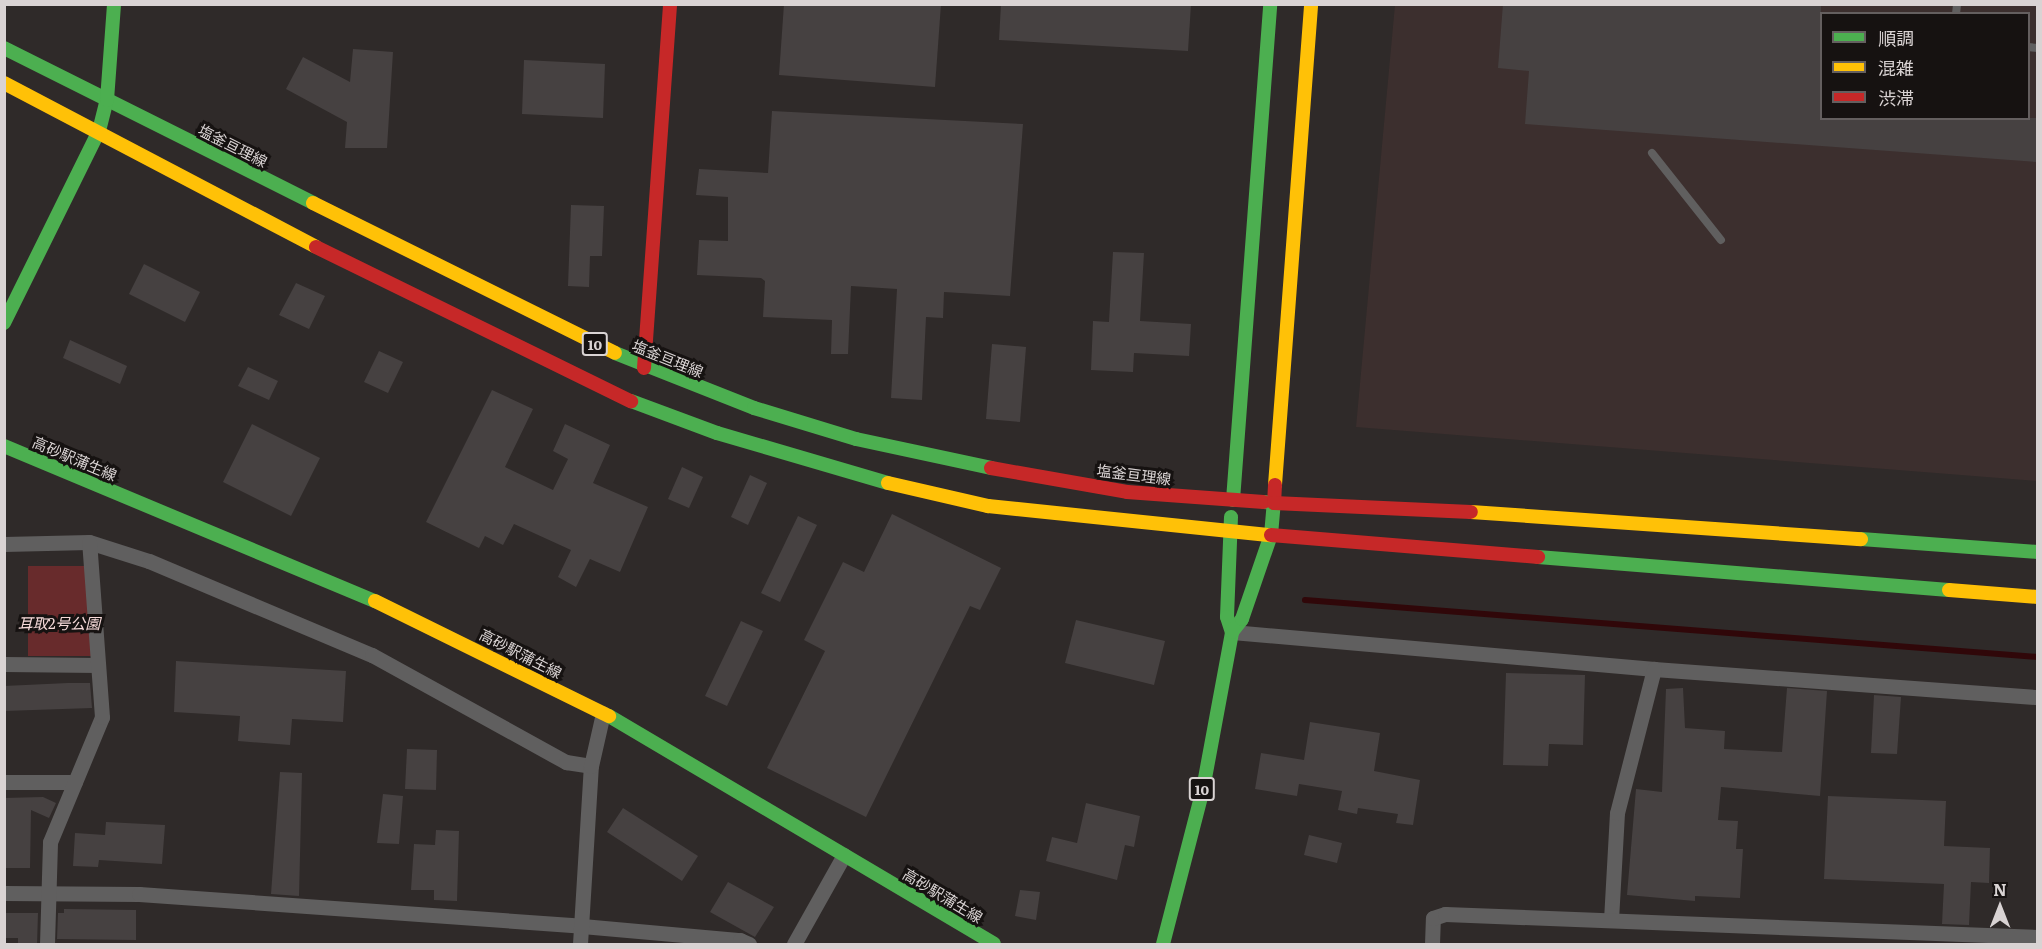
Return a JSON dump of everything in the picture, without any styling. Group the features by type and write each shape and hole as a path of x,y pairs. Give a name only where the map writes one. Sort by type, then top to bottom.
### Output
{"street":[{"path":"4,323 99,131 107,100 114,4"},
{"path":"644,368 670,4"},
{"path":"1233,500 1270,4"},
{"path":"1274,503 1311,4"},
{"name":"塩釜亘理線","path":"4,48 644,368 754,408 946,460 1127,492 1274,503 1526,515 2037,552"},
{"name":"10","path":"4,83 400,290 626,399 717,433 844,473 988,506 1271,536"},
{"name":"高砂駅蒲生線","path":"4,446 414,618 603,713 994,945"},
{"name":"10","path":"1232,632 1227,617 1233,500"},
{"name":"10","path":"1163,945 1203,789 1232,632 1242,618 1254,577 1271,536 1274,503"},
{"path":"1271,536 2037,597"},
{"path":"4,544 89,542 149,561 372,655 567,762 591,766"},
{"path":"47,945 50,842 102,717 89,542"},
{"path":"1232,632 1654,669 2037,697"},
{"path":"4,664 98,665"},
{"path":"1611,920 1617,813 1654,669"},
{"path":"580,945 591,766 603,713"},
{"path":"4,782 75,782"},
{"path":"794,945 844,855"},
{"path":"4,893 139,894 582,926 740,940 748,945"},
{"path":"1432,945 1432,922 1440,915 2037,937"},
{"path":"1762,928 1762,945"}],"lane":[{"path":"1652,153 1721,240"}],"shaded area":[{"path":"1395,5 2037,5 2037,481 1356,427"}],"green space":[{"name":"耳取2号公園","path":"28,566 88,566 94,656 28,656"}],"building":[{"path":"784,4 941,4 935,87 779,75"},
{"path":"1001,4 1191,4 1188,51 999,40"},
{"path":"1503,4 1821,4 1820,120 2030,120 2030,118 2037,118 2037,162 1525,124 1529,71 1498,68"},
{"path":"353,49 393,52 387,148 345,148 347,122 286,89 303,57 350,82"},
{"path":"524,60 605,64 603,118 522,114"},
{"path":"772,111 1023,124 1010,296 944,292 943,318 926,317 922,400 891,398 897,289 851,286 848,354 831,354 832,320 763,317 765,281 761,278 697,275 699,240 728,241 728,197 696,195 699,169 768,173"},
{"path":"571,205 604,206 602,256 590,256 589,287 568,286"},
{"path":"1113,252 1144,253 1140,321 1191,324 1189,356 1134,353 1133,372 1091,370 1093,321 1109,322"},
{"path":"144,264 200,292 185,322 129,294"},
{"path":"296,283 325,296 309,329 279,315"},
{"path":"70,340 127,366 120,384 63,358"},
{"path":"992,344 1026,347 1020,422 986,419"},
{"path":"379,351 403,362 388,393 364,382"},
{"path":"248,367 278,381 269,400 238,386"},
{"path":"492,390 533,409 505,467 553,490 568,459 553,451 565,424 610,445 593,483 648,507 620,572 590,559 576,587 558,577 571,550 514,524 503,545 485,536 479,548 426,522"},
{"path":"252,424 320,458 291,516 223,482"},
{"path":"682,467 703,477 689,508 668,499"},
{"path":"750,475 767,483 748,525 731,517"},
{"path":"892,514 1001,568 980,610 970,606 866,817 767,768 825,651 804,640 843,562 864,572"},
{"path":"798,516 817,525 780,602 761,593"},
{"path":"1076,620 1165,641 1154,685 1065,663"},
{"path":"741,621 763,631 727,706 705,696"},
{"path":"176,661 346,671 343,722 292,719 290,745 238,741 240,716 174,712"},
{"path":"1506,673 1585,675 1583,745 1549,744 1548,766 1503,765"},
{"path":"90,683 92,708 4,711 4,686"},
{"path":"1683,688 1685,728 1725,731 1724,749 1782,752 1787,688 1827,691 1820,796 1721,787 1718,820 1738,821 1736,849 1743,849 1740,898 1695,896 1695,901 1627,895 1636,789 1662,792 1666,689"},
{"path":"1874,695 1901,697 1897,754 1871,753"},
{"path":"1310,722 1380,733 1374,771 1420,780 1413,825 1396,823 1398,814 1358,808 1357,814 1338,810 1342,791 1299,784 1297,796 1255,789 1261,753 1304,760"},
{"path":"407,749 437,750 436,790 405,789"},
{"path":"280,772 302,773 299,896 271,894"},
{"path":"383,794 403,796 399,844 377,843"},
{"path":"1828,796 1946,801 1944,846 1990,848 1989,883 1971,882 1969,925 1942,924 1944,884 1824,879"},
{"path":"43,797 56,803 49,818 31,810 30,868 4,868 4,798"},
{"path":"1086,803 1140,816 1134,847 1125,845 1117,880 1046,861 1052,837 1077,843"},
{"path":"623,808 698,856 682,881 607,832"},
{"path":"106,822 165,825 162,864 99,860 98,867 73,866 75,833 105,835"},
{"path":"436,830 459,831 457,901 434,900 434,890 411,890 414,844 435,845"},
{"path":"1309,835 1342,843 1337,863 1304,855"},
{"path":"728,882 774,907 755,937 710,912"},
{"path":"1020,890 1040,892 1036,920 1015,916"},
{"path":"64,909 136,910 136,940 57,939 58,913 64,913"},
{"path":"4,913 38,913 37,945 18,945 18,938 4,938"}],"waterway":[{"path":"1305,600 2038,657"}],"traffic: fast":[{"path":"4,323 99,131 107,100 114,4"},
{"path":"1233,500 1270,4"},
{"path":"4,48 313,203"},
{"path":"615,353 754,408 856,439 991,468"},
{"path":"631,401 717,433 888,483"},
{"path":"4,446 375,601"},
{"path":"1163,944 1203,789 1232,632 1242,619 1271,535 1274,503 1264,502"},
{"path":"1231,517 1227,617 1232,632"},
{"path":"1861,539 2038,552"},
{"path":"1538,557 1949,590"},
{"path":"609,716 994,944"}],"traffic: slow":[{"path":"1275,485 1311,4"},
{"path":"4,83 316,247"},
{"path":"313,203 615,353"},
{"path":"888,483 988,506 1271,535"},
{"path":"1471,512 1861,539"},
{"path":"1949,590 2038,597"},
{"path":"375,601 609,716"}],"traffic: jam":[{"path":"644,368 670,4"},
{"path":"316,247 631,401"},
{"path":"991,468 1127,492 1264,502"},
{"path":"1275,485 1274,503 1471,512"},
{"path":"1271,535 1538,557"}]}
